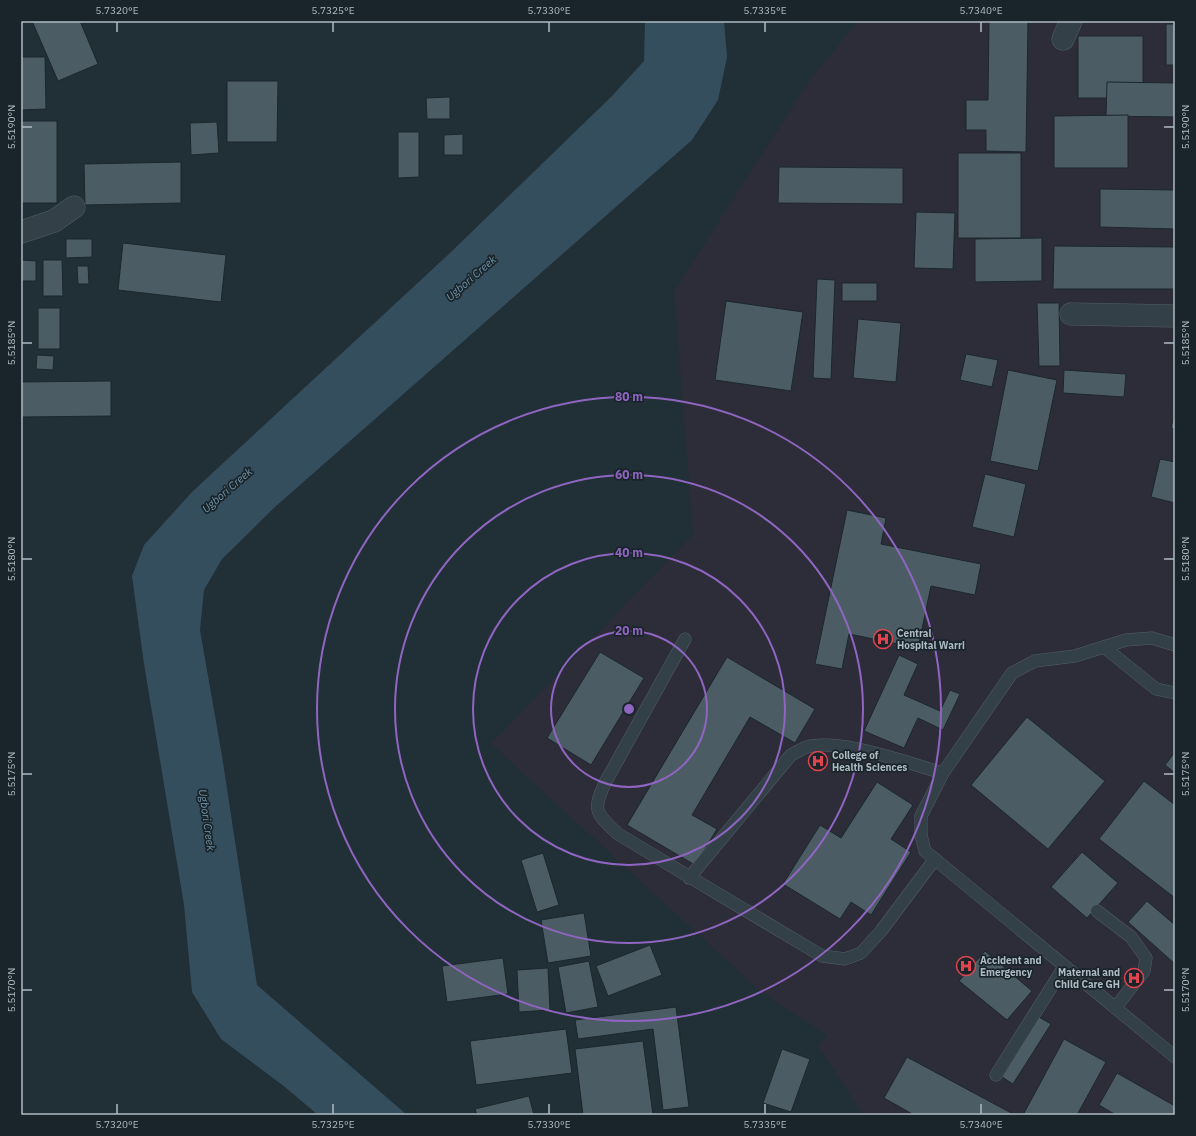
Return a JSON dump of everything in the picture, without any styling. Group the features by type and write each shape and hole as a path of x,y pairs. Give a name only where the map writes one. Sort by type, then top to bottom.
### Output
{"street":[{"path":"21,232 54,221 74,207"},
{"path":"1070,314 1175,316"}],"lane":[{"path":"1175,645 1152,638 1126,640 1075,656 1035,661 1012,673 943,773 921,816 921,835 925,851 1175,1057"},
{"path":"685,639 605,783 596,802 600,816 618,834 822,956 845,959 861,954 881,931 935,859"},
{"path":"1104,647 1156,689 1175,693"},
{"path":"690,878 790,755 805,747 827,745 859,749 943,773"},
{"path":"1097,911 1131,937 1146,958 1144,971 1115,1008"},
{"path":"996,1075 1064,967"}],"shaded area":[{"name":"Central Hospital Warri","path":"858,21 1175,21 1175,1115 863,1115 818,1046 827,1035 760,991 491,744 693,534 674,291 809,81"}],"water":[{"name":"Ugbori Creek","path":"645,21 724,21 727,57 718,100 692,140 275,507 222,559 204,590 200,630 222,756 257,985 407,1115 318,1115 285,1087 221,1039 192,992 184,905 144,664 132,576 144,545 192,492 450,253 612,96 644,61"}],"building":[{"path":"32,21 80,21 98,64 58,81"},
{"path":"989,21 1028,21 1026,152 986,151 986,130 966,130 966,100 988,100"},
{"path":"1166,24 1175,24 1175,65 1166,65"},
{"path":"1078,36 1143,36 1143,98 1078,98"},
{"path":"21,57 45,57 46,109 21,110"},
{"path":"227,81 278,81 277,142 227,142"},
{"path":"1107,82 1175,83 1175,117 1106,116"},
{"path":"450,97 450,119 427,119 426,98"},
{"path":"1128,115 1128,168 1054,168 1054,116"},
{"path":"21,121 57,121 57,203 21,203"},
{"path":"217,122 219,153 191,155 190,123"},
{"path":"398,132 419,132 419,177 398,178"},
{"path":"463,134 463,155 444,155 444,135"},
{"path":"958,153 1021,153 1021,238 958,238"},
{"path":"181,162 181,203 85,205 84,164"},
{"path":"779,167 903,168 903,204 778,203"},
{"path":"1100,189 1175,190 1175,229 1100,227"},
{"path":"916,212 955,213 953,269 914,268"},
{"path":"1042,238 1042,281 975,282 975,239"},
{"path":"66,239 92,239 92,257 66,258"},
{"path":"123,243 226,255 221,302 118,290"},
{"path":"1054,246 1175,247 1175,289 1053,289"},
{"path":"21,260 36,261 36,281 21,281"},
{"path":"43,260 62,260 63,296 43,296"},
{"path":"77,266 88,266 89,284 78,284"},
{"path":"817,279 835,280 831,379 813,378"},
{"path":"842,283 877,283 877,301 842,301"},
{"path":"726,301 803,312 791,391 715,380"},
{"path":"1037,303 1059,303 1060,366 1039,366"},
{"path":"38,308 60,308 60,349 38,349"},
{"path":"858,319 901,323 896,382 853,378"},
{"path":"966,354 998,360 992,387 960,380"},
{"path":"37,355 54,356 53,370 36,369"},
{"path":"1008,370 1057,380 1038,471 990,461"},
{"path":"1064,370 1126,374 1124,397 1063,393"},
{"path":"111,381 111,416 21,417 21,382"},
{"path":"1175,411 1175,429 1171,428"},
{"path":"1160,459 1175,462 1175,503 1151,497"},
{"path":"985,474 1026,484 1014,537 972,527"},
{"path":"847,510 886,518 881,544 981,564 975,595 931,586 918,648 849,634 842,669 815,664"},
{"path":"600,652 644,678 591,765 547,738"},
{"path":"899,655 918,664 904,695 940,711 950,690 960,694 943,730 918,718 904,748 864,731"},
{"path":"727,657 815,709 795,743 750,717 692,815 717,829 695,865 627,825"},
{"path":"1027,717 1105,781 1048,849 971,785"},
{"path":"1175,752 1175,773 1165,765"},
{"path":"1144,781 1175,805 1175,898 1099,839"},
{"path":"877,782 913,805 891,839 911,852 871,915 851,902 840,919 783,884 820,825 841,838"},
{"path":"1082,852 1118,883 1087,918 1051,887"},
{"path":"543,853 559,905 537,912 521,860"},
{"path":"1147,901 1175,925 1175,964 1128,922"},
{"path":"584,913 591,956 548,963 541,920"},
{"path":"650,945 662,975 608,996 596,966"},
{"path":"985,951 1032,991 1007,1020 959,981"},
{"path":"503,958 508,994 447,1002 442,966"},
{"path":"589,961 598,1007 566,1013 558,967"},
{"path":"548,968 550,1010 519,1012 517,970"},
{"path":"676,1007 689,1107 663,1110 653,1029 578,1039 575,1020"},
{"path":"1039,1017 1051,1024 1013,1084 1002,1077"},
{"path":"566,1029 572,1073 476,1085 470,1041"},
{"path":"1064,1039 1106,1062 1077,1115 1023,1115"},
{"path":"643,1041 653,1115 583,1115 575,1049"},
{"path":"782,1049 810,1059 791,1112 763,1103"},
{"path":"907,1057 1015,1115 914,1115 884,1098"},
{"path":"1117,1073 1175,1106 1175,1115 1116,1115 1099,1105"},
{"path":"529,1096 534,1115 477,1115 475,1109"}],"place":[{"name":"Central Hospital Warri","path":"883,639"},
{"name":"College of Health Sciences","path":"818,761"},
{"name":"Accident and Emergency","path":"966,966"},
{"name":"Maternal and Child Care GH","path":"1134,978"}]}
